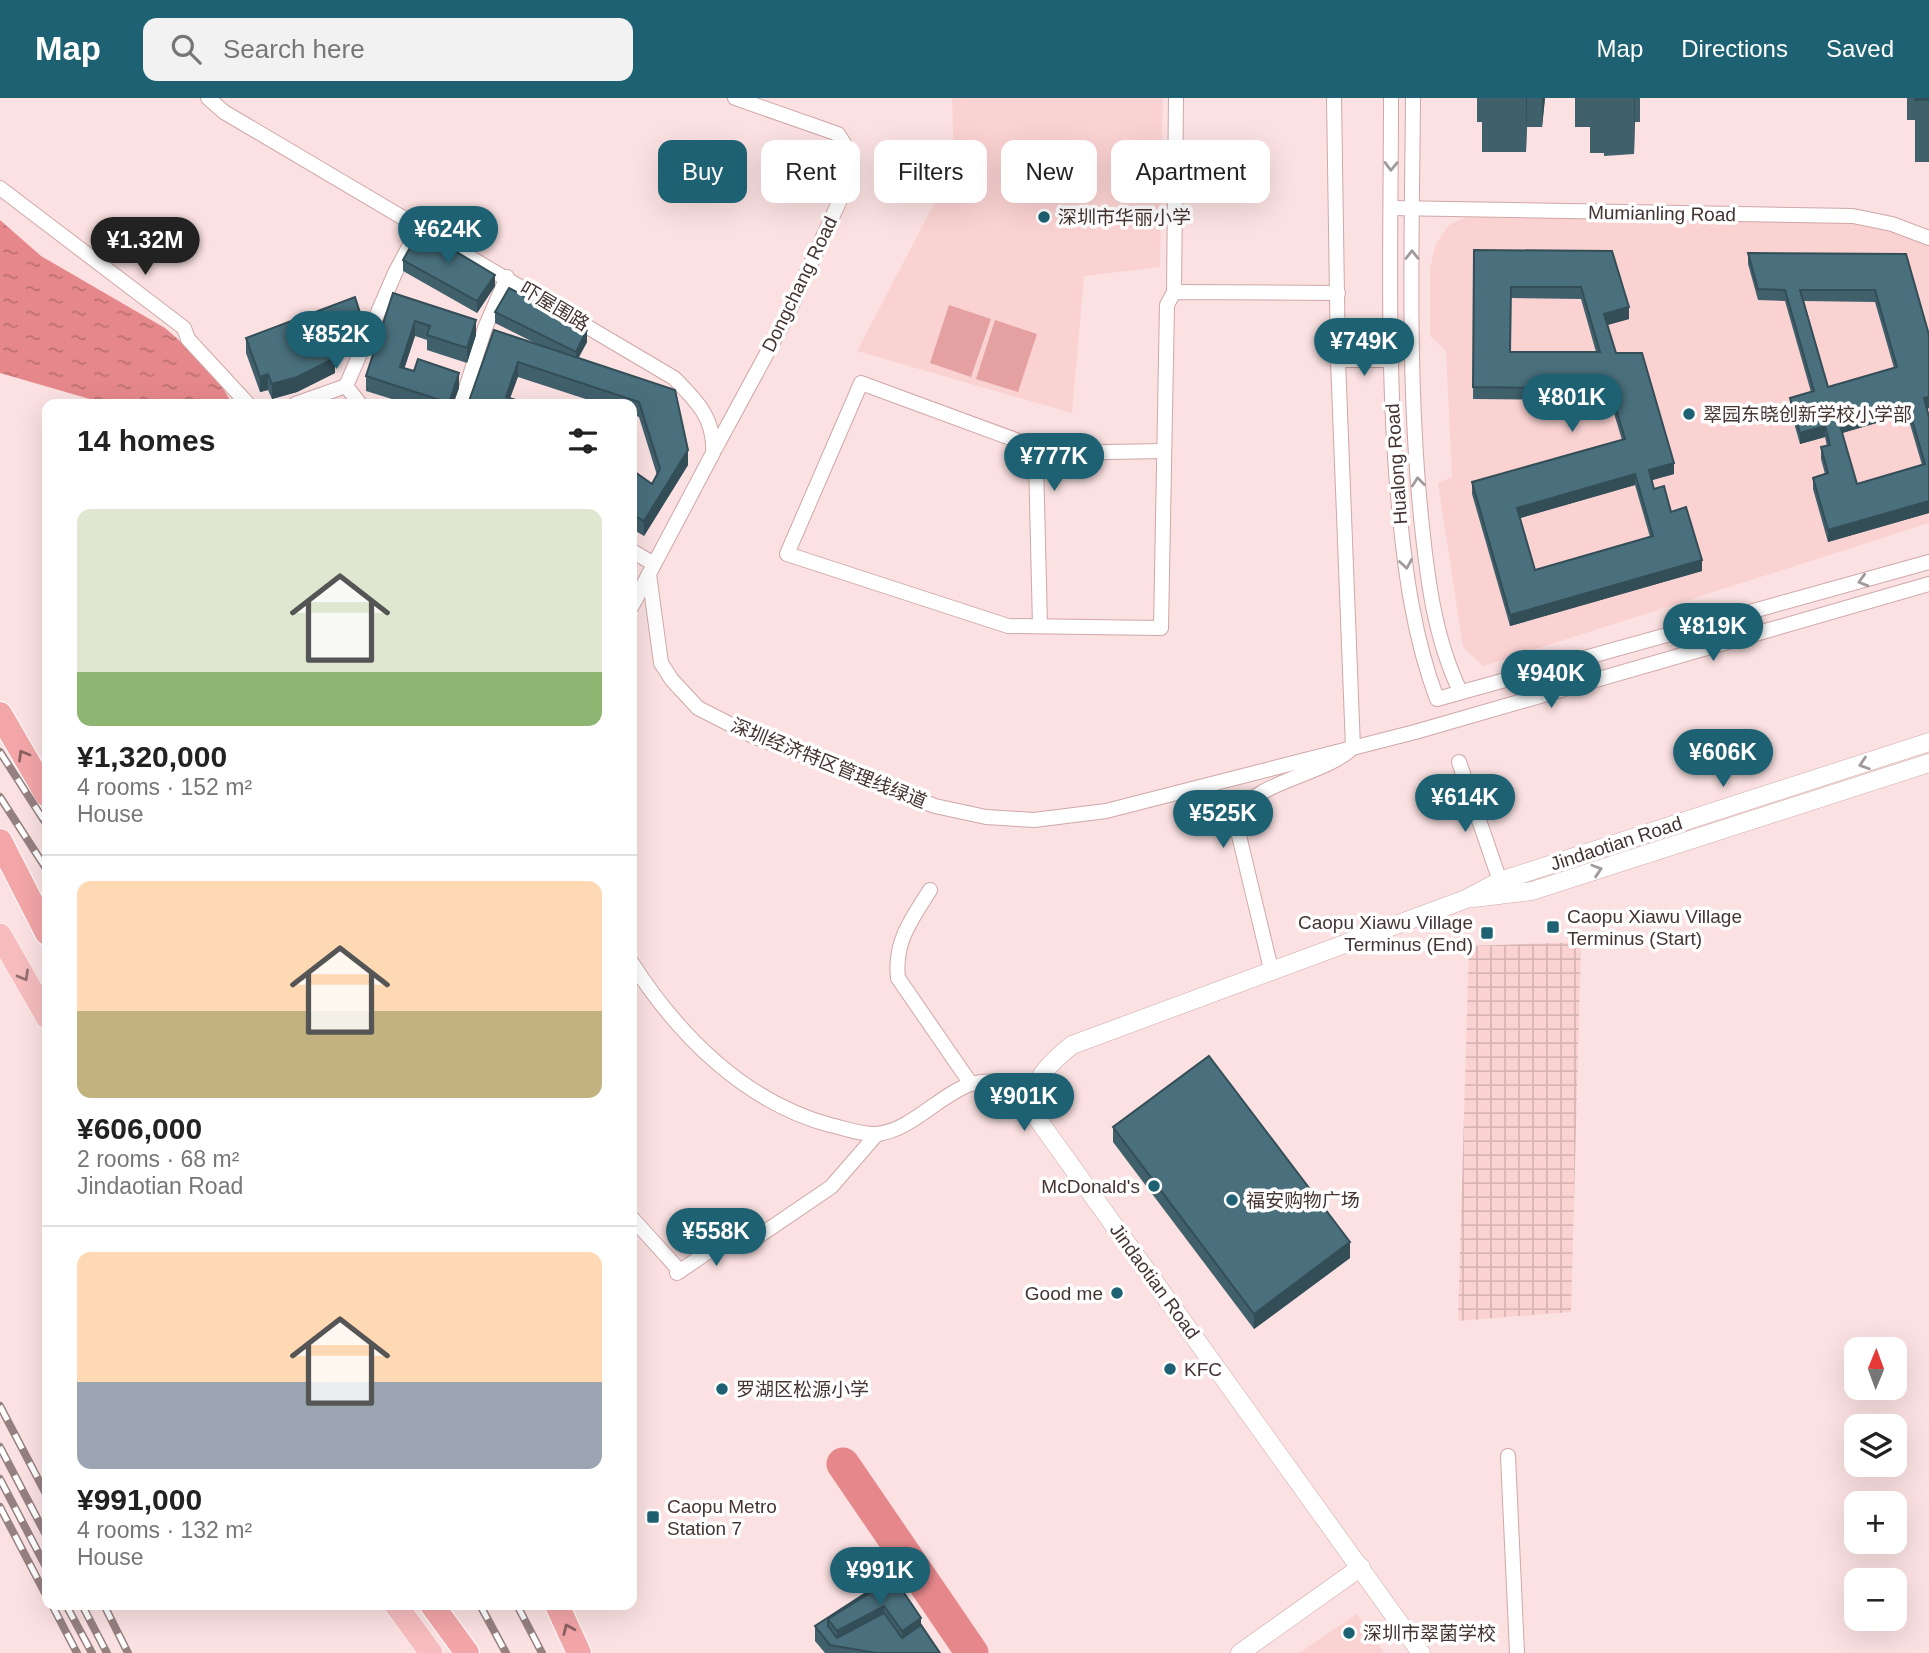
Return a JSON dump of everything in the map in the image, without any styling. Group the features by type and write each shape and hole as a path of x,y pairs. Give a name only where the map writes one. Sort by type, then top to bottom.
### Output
{"highway":[{"path":"0,714 42,787"},
{"path":"2,845 42,889"},
{"path":"2,845 42,923"},
{"path":"436,1610 467,1653"},
{"path":"456,1610 479,1653"},
{"path":"559,1610 579,1653"}],"main road":[{"path":"0,935 42,1008"},
{"path":"400,1610 431,1653"}],"street":[{"name":"吓屋围路","path":"208,98 224,112 674,378 710,420 713,453"},
{"name":"Dongchang Road","path":"637,597 786,317 849,178 850,153 838,134 735,98"},
{"path":"1164,451 1051,453 861,383 787,554 1008,625 1161,628 1167,305 1174,292 1176,98"},
{"path":"1271,970 1235,818 1242,805 1260,793 1334,763 1353,748 1338,360 1334,98"},
{"name":"Hualong Road","path":"1391,98 1390,360 1401,536 1421,651 1437,699 1460,691 1442,648 1431,594 1418,480 1411,363 1413,98"},
{"path":"0,188 184,328 188,339 243,399"},
{"name":"Mumianling Road","path":"1391,208 1853,216 1892,224 1929,238"},
{"path":"309,399 346,386 419,228"},
{"path":"463,399 485,328 507,277"},
{"path":"1174,292 1338,293"},
{"path":"1338,360 1390,360"},
{"path":"346,386 355,399"},
{"path":"1040,626 1036,460 1051,453"},
{"path":"637,556 652,569"},
{"path":"1460,691 1929,562"},
{"name":"深圳经济特区管理线绿道","path":"652,569 661,663 672,680 698,708 755,737 935,806 986,817 1034,820 1105,811 1353,748 1929,584"},
{"path":"1732,618 1738,637"},
{"name":"Jindaotian Road","path":"1421,1653 1039,1121 1035,1111 1035,1086 1047,1067 1072,1045 1466,899 1929,742"},
{"path":"1459,762 1502,888"},
{"name":"Jindaotian Road","path":"1502,888 1532,891 1929,763"},
{"path":"930,890 902,933 896,959 898,978 971,1084"},
{"path":"637,969 692,1038 720,1066 757,1094 802,1117 857,1132 877,1133 898,1126 971,1084 994,1082 1035,1086"},
{"path":"637,1224 678,1272 736,1233 750,1242 831,1187 877,1133"},
{"path":"1508,1456 1517,1653"},
{"path":"1240,1653 1361,1566"}],"shaded area":[{"name":"深圳市华丽小学","path":"952,98 1163,98 1162,140 1111,140 1111,203 1161,203 1160,267 1084,276 1072,413 857,351 935,203 987,203 987,140 953,140"},
{"name":"翠园东晓创新学校小学部","path":"1466,217 1891,223 1929,243 1929,523 1483,666 1463,647 1438,483 1452,477 1446,351 1430,336 1430,268 1436,244 1449,225"},
{"path":"949,305 991,319 971,377 930,363"},
{"path":"995,320 1037,334 1018,392 976,379"},
{"path":"1581,942 1571,1312 1458,1321 1469,946"},
{"name":"深圳市翠菌学校","path":"1357,1614 1384,1653 1299,1653"}],"water":[{"path":"0,220 41,256 165,328 210,367 229,399 90,399 0,373"}],"building":[{"path":"420,230 495,275 477,301 403,260"},
{"path":"1474,250 1612,251 1629,307 1604,314 1616,353 1642,353 1674,463 1649,470 1654,489 1664,486 1671,512 1686,507 1702,560 1510,615 1472,482 1625,439 1610,389 1473,387","holes":["1511,287 1581,287 1600,352 1510,352","1635,474 1653,536 1535,570 1517,508"]},
{"path":"1748,253 1906,254 1929,335 1929,397 1924,398 1929,417 1929,501 1828,530 1813,478 1828,473 1821,447 1830,445 1825,426 1800,433 1790,398 1814,391 1785,290 1758,289","holes":["1800,290 1875,290 1897,367 1828,387","1907,403 1925,464 1857,484 1839,422"]},
{"path":"509,288 587,330 576,352 495,312"},
{"path":"393,293 476,320 467,348 427,335 430,326 415,321 400,367 414,371 418,359 459,373 450,399 437,399 366,376"},
{"path":"355,297 361,316 359,320 347,324 350,331 329,339 335,358 297,377 272,384 268,374 260,377 246,338"},
{"path":"494,330 675,390 688,450 644,521 637,517 637,474 652,484 660,469 637,399 630,399 518,362 506,397 512,399 470,399"},
{"name":"福安购物广场","path":"1209,1056 1350,1242 1254,1314 1113,1127"},
{"path":"889,1578 891,1580 828,1619 828,1626 837,1638 884,1613 902,1638 921,1625 940,1653 876,1653 830,1645 815,1626"},
{"path":"894,1578 921,1618 902,1631 884,1606 837,1631 828,1619"}],"waterway":[{"path":"843,1464 972,1653"}],"railway":[{"path":"0,752 42,817"},
{"path":"0,797 42,862"},
{"path":"0,1406 42,1486"},
{"path":"0,1447 42,1527"},
{"path":"0,1479 42,1559"},
{"path":"0,1507 42,1587"},
{"path":"55,1610 77,1653"},
{"path":"69,1610 92,1653"},
{"path":"85,1610 107,1653"},
{"path":"106,1610 128,1653"},
{"path":"483,1610 506,1653"},
{"path":"520,1610 542,1653"}],"place":[{"name":"深圳市华丽小学","path":"1044,217"},
{"name":"翠园东晓创新学校小学部","path":"1689,414"},
{"name":"Caopu Xiawu Village Terminus (Start)","path":"1553,927"},
{"name":"Caopu Xiawu Village Terminus (End)","path":"1487,933"},
{"name":"McDonald's","path":"1154,1186"},
{"name":"福安购物广场","path":"1232,1200"},
{"name":"Good me","path":"1117,1293"},
{"name":"KFC","path":"1170,1369"},
{"name":"罗湖区松源小学","path":"722,1389"},
{"name":"Caopu Metro Station 7","path":"653,1517"},
{"name":"深圳市翠菌学校","path":"1349,1633"}]}
